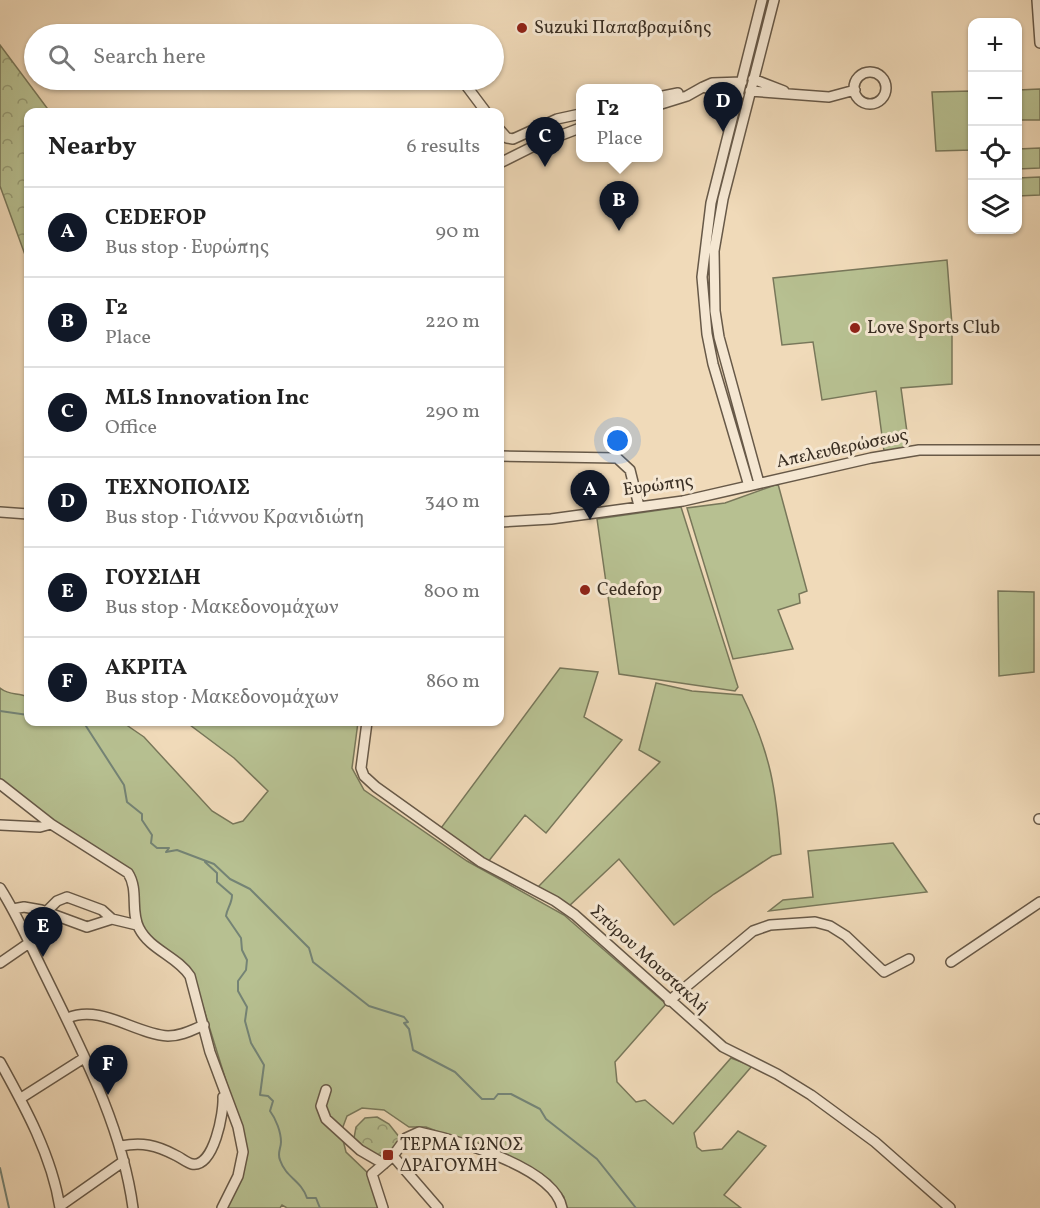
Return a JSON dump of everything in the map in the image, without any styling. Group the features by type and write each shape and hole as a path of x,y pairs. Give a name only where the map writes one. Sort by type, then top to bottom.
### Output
{"street":[{"path":"754,485 713,364 707,334 702,277 711,203 762,0"},
{"path":"754,485 719,337 714,251 723,199 774,0"},
{"path":"1037,0 1040,43"},
{"path":"753,79 794,95"},
{"path":"663,96 712,83 741,82"},
{"path":"663,103 687,96 699,88 739,94"},
{"path":"470,90 483,108"},
{"path":"750,91 832,97 855,90"},
{"path":"504,135 513,139 557,119 576,115"},
{"path":"504,161 538,144 576,130"},
{"name":"Απελευθερώσεως","path":"754,485 871,458 919,450 1040,450"},
{"path":"504,456 617,458 630,470 639,506"},
{"name":"Ευρώπης","path":"504,522 551,519 683,501 754,485"},
{"path":"0,512 24,514"},
{"name":"Σπύρου Μουστακλή","path":"367,726 362,768 364,776 376,787 482,862 555,901 575,915 723,1047 782,1077 848,1122 950,1208"},
{"path":"0,784 51,824 128,873 133,881 137,925 153,946 184,968 190,976 222,1087 238,1127 243,1152 238,1176 222,1208"},
{"path":"0,825 40,827 51,824"},
{"path":"0,888 68,1018 121,1146 133,1208"},
{"path":"46,912 57,901 67,897 102,910 112,919 137,925"},
{"path":"951,962 1040,902"},
{"path":"13,909 27,907 87,927 112,919"},
{"path":"669,1001 748,934 764,926 817,922 830,926 846,936 884,972 909,959"},
{"path":"0,963 29,943"},
{"path":"68,1018 89,1014 166,1036 180,1035 204,1025"},
{"path":"21,1098 84,1058"},
{"path":"0,1062 21,1098 50,1170 60,1207 124,1161"},
{"path":"121,1146 148,1144 192,1164 201,1162 207,1158 214,1143 223,1103 222,1087"},
{"path":"326,1090 321,1106 326,1119 360,1150 384,1164"},
{"path":"383,1208 372,1174 393,1156 413,1133 419,1132 496,1156 538,1177 553,1188 560,1198 562,1208"},
{"path":"393,1156 438,1208"}],"green space":[{"path":"0,45 24,77 24,90 34,90 47,108 24,108 24,252 0,186"},
{"path":"1040,89 1040,120 1022,120 1022,90"},
{"path":"968,91 968,150 936,151 932,92"},
{"path":"1040,148 1040,168 1022,169 1022,149"},
{"path":"1040,177 1040,195 1022,196 1022,178"},
{"name":"Love Sports Club","path":"947,260 952,325 952,384 901,388 909,447 884,451 876,391 822,400 813,342 782,345 773,278"},
{"path":"778,484 807,591 799,594 800,603 778,610 793,649 733,659 687,508 725,503"},
{"path":"681,507 738,687 735,691 619,674 597,519"},
{"path":"998,591 1034,592 1034,672 999,676"},
{"path":"560,668 598,672 584,717 622,740 546,833 525,815 488,862 441,828"},
{"path":"656,683 692,691 742,695 760,736 771,772 781,854 772,856 714,894 674,925 619,859 569,906 537,888 660,762 639,750"},
{"path":"0,688 24,696 24,726 128,726 144,737 212,811 233,824 243,821 268,791 234,758 191,726 357,726 352,768 364,790 467,861 564,915 666,1004 615,1062 617,1082 636,1102 645,1100 673,1124 731,1058 752,1066 694,1133 697,1147 702,1151 722,1149 738,1131 766,1146 724,1195 741,1208 565,1208 564,1197 550,1180 515,1161 426,1127 409,1127 384,1110 362,1108 347,1116 341,1132 346,1152 372,1177 381,1208 287,1208 282,1205 280,1208 225,1208 242,1170 246,1145 195,981 152,943 140,920 137,884 112,858 59,825 0,780"},
{"path":"893,843 927,892 769,911 783,900 813,897 808,851"},
{"path":"377,1117 389,1124 400,1138 397,1147 383,1157 371,1154 354,1138 356,1127 365,1118"}],"waterway":[{"path":"0,711 24,714"},
{"path":"86,726 124,785 127,802 142,814 142,820 152,835 151,843 157,848 169,848 166,852 177,850 214,864 230,879 250,889 309,948 313,962 369,1006 404,1017 408,1022 404,1023 409,1029 413,1050 455,1072 482,1099 494,1099 498,1094 511,1094 540,1109 546,1119 597,1159 636,1208"},
{"path":"205,862 217,873 217,882 232,895 226,916 241,938 242,950 247,960 246,970 238,981 238,991 247,1007 245,1021 251,1043 264,1065 260,1095 268,1096 273,1101 270,1111 280,1134 280,1160 307,1198 316,1198 320,1208"},
{"path":"0,1168 9,1208"}],"place":[{"name":"Suzuki Παπαβραμίδης","path":"522,28"},
{"name":"ΤΕΧΝΟΠΟΛΙΣ","path":"723,132"},
{"name":"MLS Innovation Inc","path":"545,167"},
{"name":"Γ2","path":"619,231"},
{"name":"Love Sports Club","path":"855,328"},
{"name":"CEDEFOP","path":"590,520"},
{"name":"Cedefop","path":"585,590"},
{"name":"ΓΟΥΣΙΔΗ","path":"43,957"},
{"name":"ΑΚΡΙΤΑ","path":"108,1095"},
{"name":"ΤΕΡΜΑ ΙΩΝΟΣ ΔΡΑΓΟΥΜΗ","path":"388,1155"}]}
